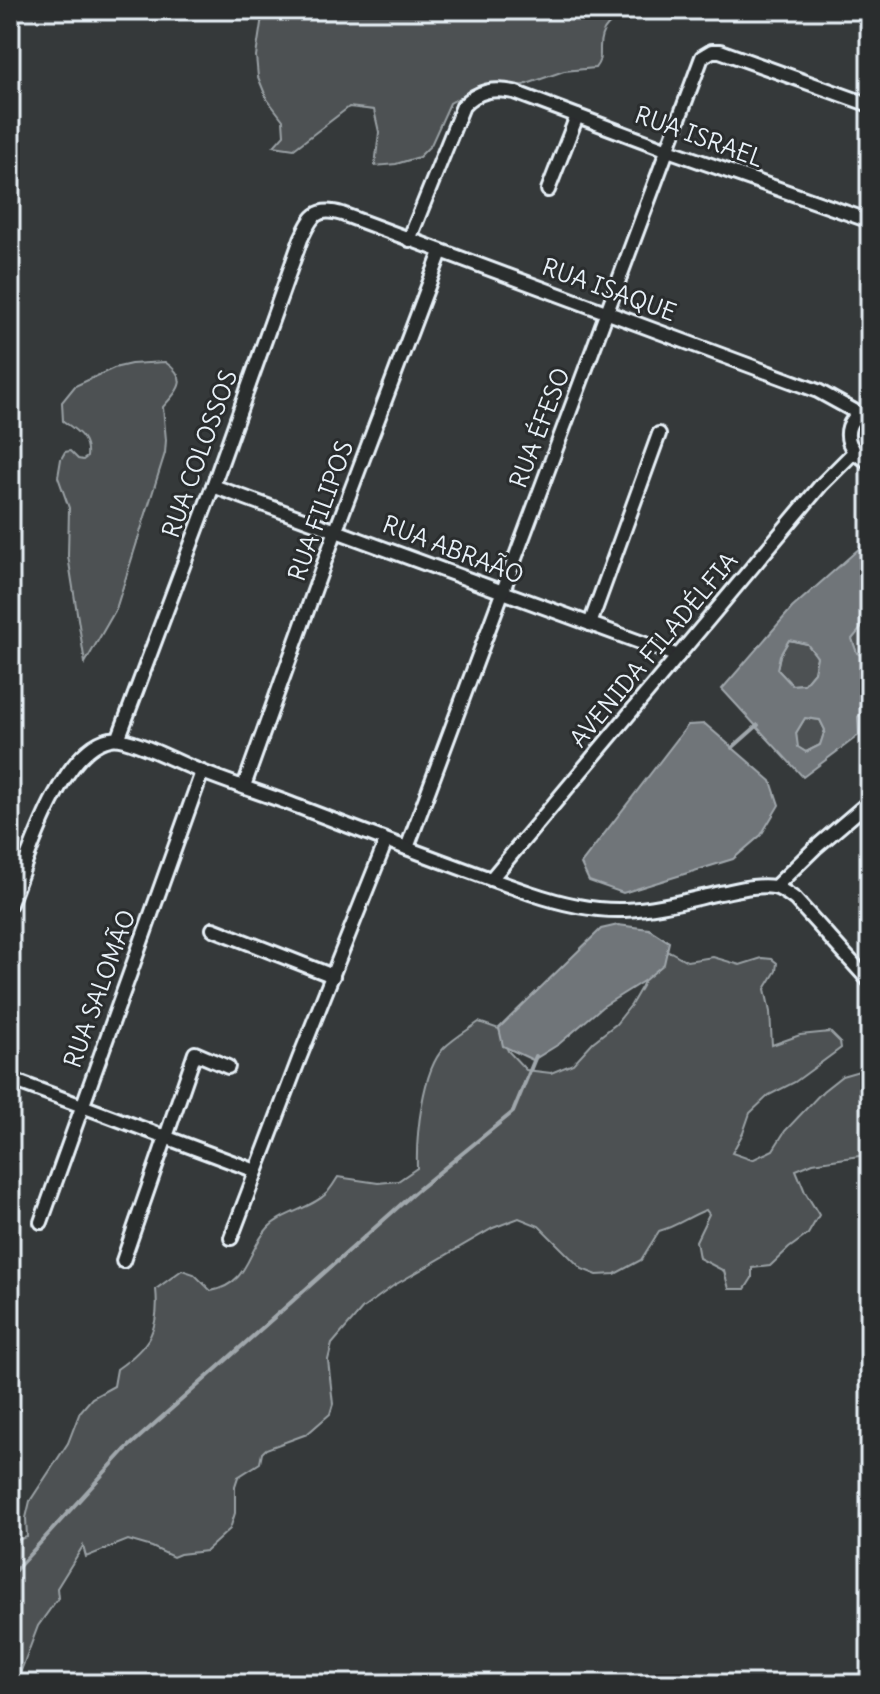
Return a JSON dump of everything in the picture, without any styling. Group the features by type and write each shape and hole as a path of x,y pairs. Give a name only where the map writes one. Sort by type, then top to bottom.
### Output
{"street":[{"name":"RUA ÉFESO","path":"407,848 702,57 712,51 736,56 870,105"},
{"name":"RUA ISRAEL","path":"409,240 463,106 471,98 499,89 870,221"},
{"path":"548,190 577,116"},
{"name":"RUA COLOSSOS","path":"119,737 305,232 318,213 333,211 342,214"},
{"name":"RUA ISAQUE","path":"342,214 864,410"},
{"name":"RUA FILIPOS","path":"244,786 441,252"},
{"path":"864,410 851,421 848,442 854,452 870,462"},
{"path":"590,624 659,434"},
{"name":"AVENIDA FILADÉLFIA","path":"491,879 821,485 854,452"},
{"name":"RUA ABRAÃO","path":"213,486 678,656"},
{"path":"10,904 50,803 78,760 98,742 119,737 202,772 386,841 532,894 571,904 608,910 647,908 751,888 775,887 795,899 870,982"},
{"name":"RUA SALOMÃO","path":"41,1222 202,772"},
{"path":"775,887 870,801"},
{"path":"231,1238 386,841"},
{"path":"213,929 333,976"},
{"path":"123,1261 195,1053 228,1067"},
{"path":"10,1079 256,1171"}],"shaded area":[{"path":"263,10 637,10 605,28 595,68 564,71 524,85 477,88 450,103 431,145 419,157 375,166 379,132 374,110 349,107 294,149 274,146 284,135 283,120 267,99 258,77 256,56"},
{"path":"165,362 180,379 177,389 163,407 165,453 116,609 85,663 68,556 69,508 58,477 65,452 70,451 83,460 87,457 87,450 81,436 63,421 62,402 75,386 114,368"},
{"path":"870,539 870,619 852,639 857,653 870,660 870,705 858,717 859,735 803,777 722,689 792,608","holes":["789,640 807,644 817,657 814,672 804,684 792,685 777,669 780,655","805,718 820,720 825,730 820,745 806,752 798,747 796,733"]},
{"path":"868,619 870,660 857,653 852,639"},
{"path":"789,640 808,644 817,657 814,672 804,684 792,685 777,669 780,655"},
{"path":"805,718 820,720 825,730 820,745 806,752 797,747 796,733"},
{"path":"705,724 771,781 779,805 761,835 733,859 623,893 589,881 581,864 688,725"},
{"path":"618,925 649,929 669,942 664,964 602,1007 559,1044 533,1060 503,1046 499,1028 601,929"},
{"path":"669,951 687,961 713,957 740,965 762,958 772,959 777,963 776,971 765,989 772,1045 800,1035 830,1032 840,1042 841,1048 795,1082 769,1095 750,1113 732,1153 752,1160 773,1150 785,1131 842,1076 859,1071 870,1076 870,1153 813,1163 796,1170 819,1215 808,1234 770,1266 752,1268 752,1278 745,1289 729,1289 724,1271 699,1258 696,1241 709,1214 706,1210 659,1231 641,1260 615,1274 597,1275 582,1269 539,1226 519,1218 493,1228 393,1286 362,1309 332,1344 328,1360 333,1404 330,1414 307,1434 266,1449 260,1463 238,1477 235,1513 230,1529 206,1551 173,1557 128,1540 86,1557 83,1546 57,1588 58,1598 38,1626 16,1684 10,1684 10,1542 27,1537 26,1518 30,1501 68,1443 80,1412 92,1398 114,1386 117,1369 145,1344 154,1326 156,1289 182,1270 194,1274 211,1291 224,1287 246,1266 268,1228 327,1193 338,1177 378,1183 398,1181 417,1168 419,1122 430,1072 444,1048 479,1022 499,1029 508,1051 526,1070 551,1073 573,1064 593,1042 616,1024 642,986 649,966"}],"waterway":[{"path":"732,748 758,725"},
{"path":"10,1576 125,1450 415,1192 513,1112 536,1056"}]}
